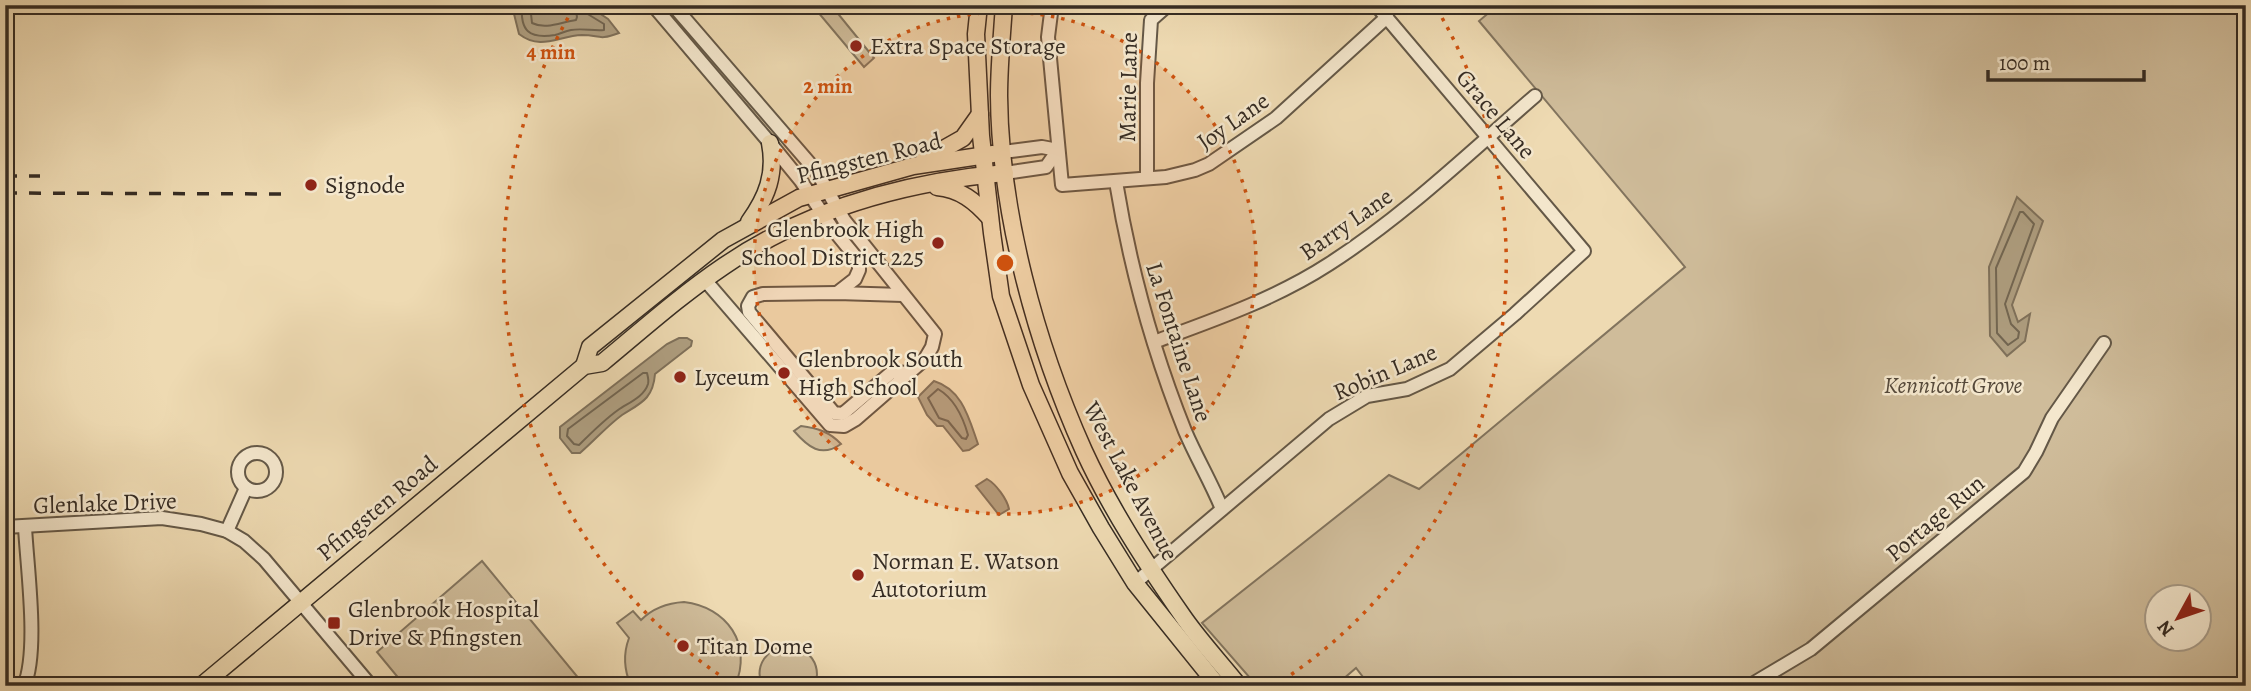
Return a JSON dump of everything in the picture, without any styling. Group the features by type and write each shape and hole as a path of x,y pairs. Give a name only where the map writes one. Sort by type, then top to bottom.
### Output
{"main road":[{"name":"West Lake Avenue","path":"979,5 976,34 980,114 990,218 1001,296 1031,385 1070,473 1101,528 1135,583 1217,686"},
{"name":"West Lake Avenue","path":"1004,5 999,95 1005,173 1016,243 1064,403 1085,453 1151,569 1184,618 1238,686"},
{"path":"913,166 963,138 980,114"},
{"path":"745,227 762,203 769,185 773,168 770,143"},
{"name":"Pfingsten Road","path":"584,366 590,347 696,260 723,240 799,198 913,166 1003,152"},
{"name":"Pfingsten Road","path":"201,686 584,366 602,363 705,280 769,239 830,211 880,194 1005,173"},
{"path":"921,185 951,188 965,195 990,218"}],"street":[{"path":"653,5 770,143 818,192 859,261 855,279 837,293"},
{"path":"673,5 817,172 818,192"},
{"path":"1052,5 1048,37 1058,149"},
{"name":"Marie Lane","path":"1147,178 1147,83 1151,20 1168,5"},
{"name":"Grace Lane","path":"1376,5 1584,251"},
{"name":"Joy Lane","path":"1058,149 1062,185 1166,177 1195,170 1209,164 1276,118 1387,17"},
{"name":"Barry Lane","path":"1154,342 1276,294 1329,264 1409,206 1535,96"},
{"name":"Pfingsten Road","path":"1003,152 1042,147 1058,149 1046,167 1005,173"},
{"name":"La Fontaine Lane","path":"1116,181 1133,272 1154,342 1186,431 1222,509"},
{"path":"705,280 830,425 844,426 850,423 929,354 934,334 830,211"},
{"name":"Robin Lane","path":"1135,583 1328,419 1367,396 1407,389 1450,369 1516,314 1584,251"},
{"path":"903,295 757,295 749,301 748,306 749,312 835,413 845,412 892,372 909,373"},
{"name":"Portage Run","path":"1749,686 1811,649 2024,472 2052,418 2104,343"},
{"path":"227,531 246,488"},
{"name":"Glenlake Drive","path":"5,527 162,518 227,531 244,541 264,559 371,686"},
{"path":"24,527 31,646 28,676 24,686"}],"green space":[{"path":"812,5 831,5 874,58 864,67"},
{"name":"Kennicott Grove","path":"1498,5 2246,5 2246,686 1370,686 1356,668 1335,686 1257,686 1202,623 1389,475 1419,489 1685,267 1479,21"},
{"path":"801,426 823,431 841,444 827,450 815,449 794,431"},
{"path":"482,561 585,686 405,686 377,652"},
{"name":"Titan Dome","path":"684,602 713,611 732,630 741,656 735,686 631,686 625,662 629,638 617,623 633,611 641,620 661,607"},
{"path":"788,645 808,653 812,658 817,671 815,686 762,686 760,671 764,659 774,650"}],"water":[{"path":"515,5 587,5 608,19 619,33 603,37 573,36 542,42 527,39 519,34 514,14"},
{"path":"2017,197 2043,221 2012,305 2018,322 2030,314 2025,341 2007,356 1990,336 1989,267"},
{"path":"679,338 692,341 691,346 655,374 649,395 616,419 580,453 572,453 560,438 560,427 667,344"},
{"path":"934,381 952,391 964,406 978,444 969,450 963,451 943,426 937,426 927,415 918,397"},
{"path":"987,479 1004,496 1008,505 1009,509 999,515 976,486"}],"railway":[{"path":"5,176 40,176"},
{"path":"5,193 285,194"}],"place":[{"name":"Extra Space Storage","path":"856,46"},
{"name":"Signode","path":"311,185"},
{"name":"Glenbrook High School District 225","path":"938,243"},
{"name":"Glenbrook South High School","path":"784,373"},
{"name":"Lyceum","path":"680,377"},
{"name":"Norman E. Watson Autotorium","path":"858,575"},
{"name":"Glenbrook Hospital Drive & Pfingsten","path":"334,623"},
{"name":"Titan Dome","path":"683,646"}]}
